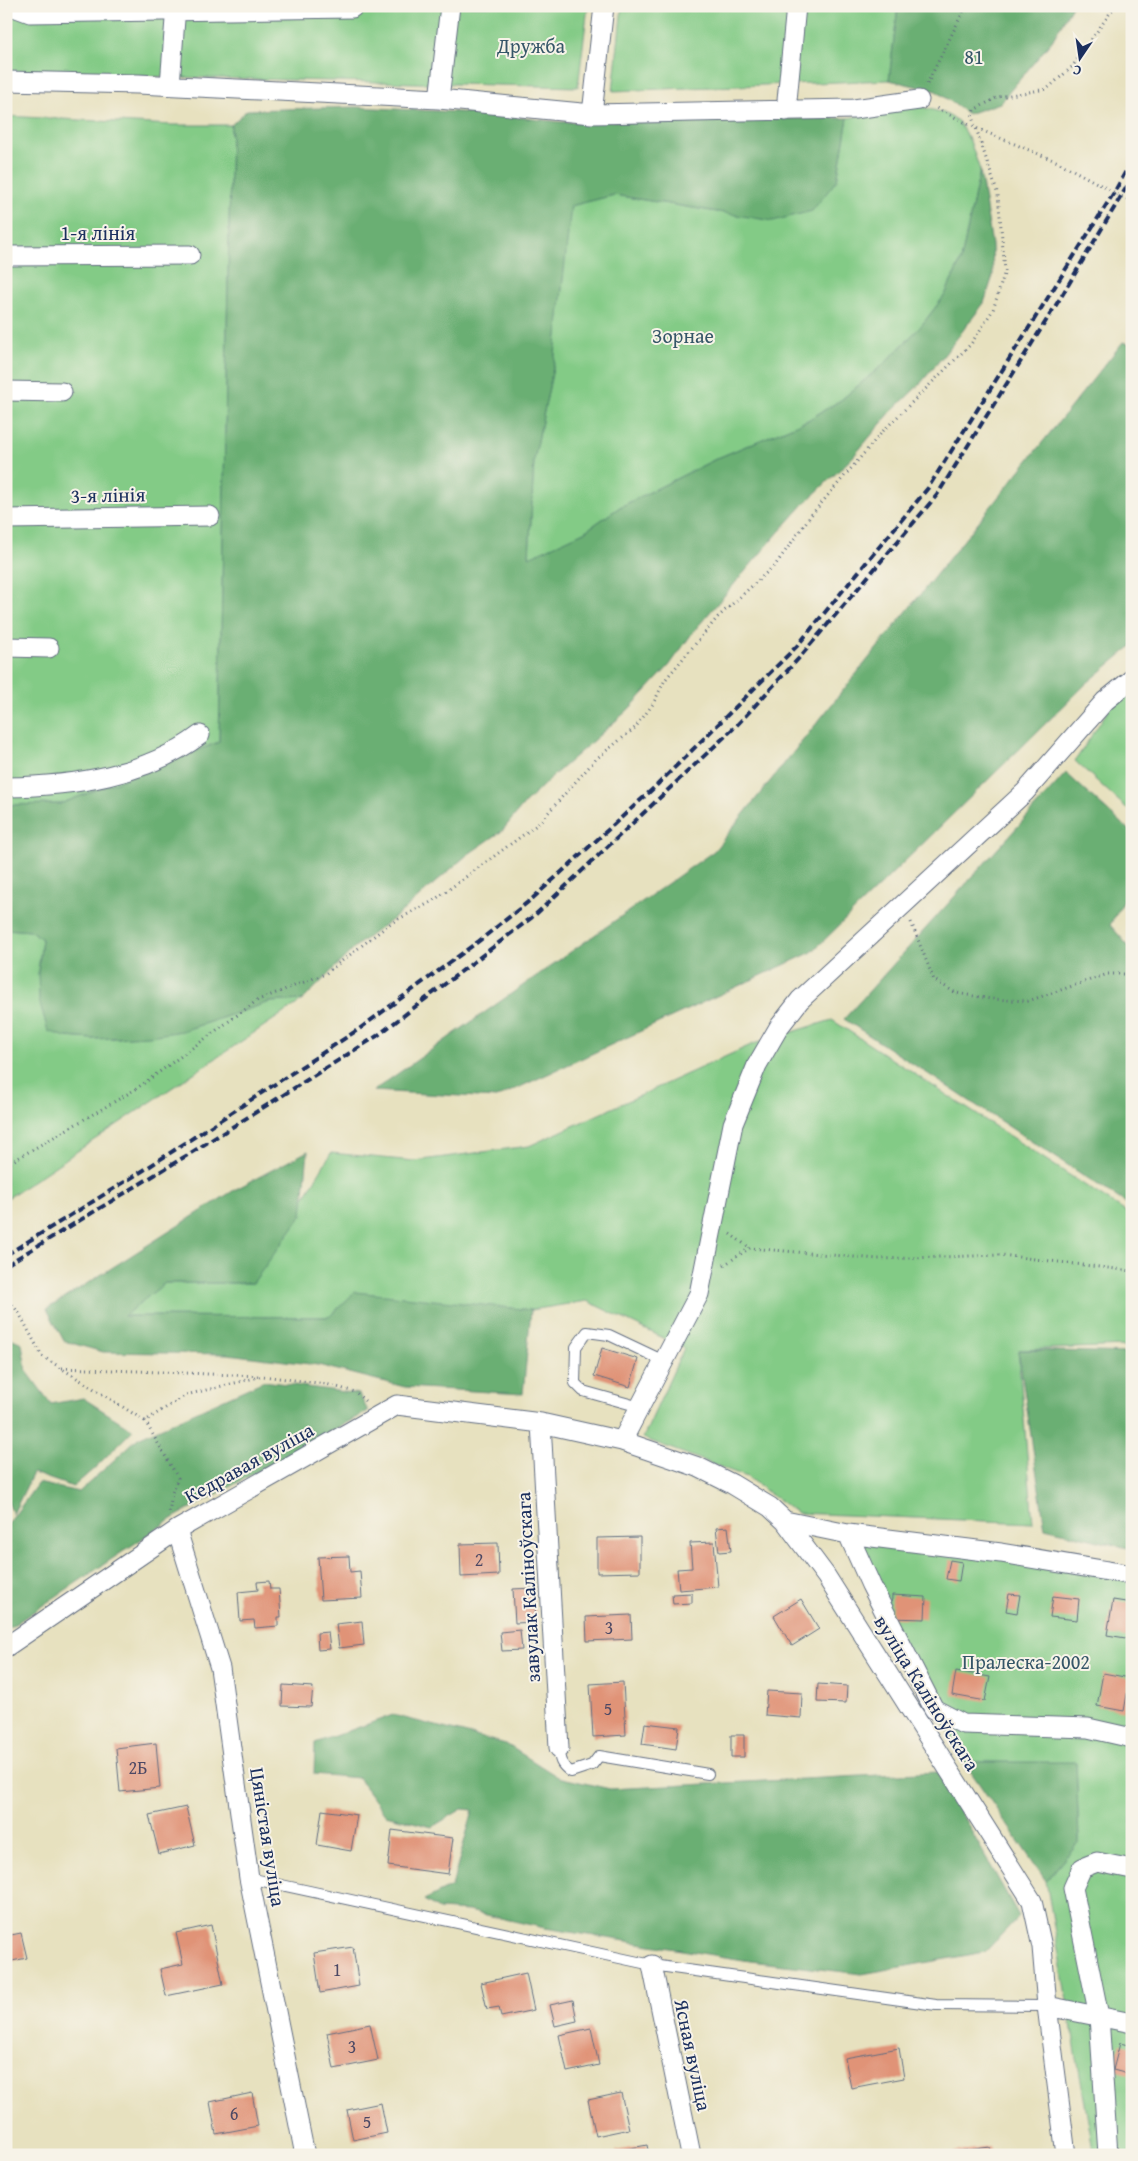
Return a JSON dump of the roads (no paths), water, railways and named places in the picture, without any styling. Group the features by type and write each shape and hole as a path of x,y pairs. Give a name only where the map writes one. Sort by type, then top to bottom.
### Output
{"street":[{"path":"11,6 30,12 176,8 352,8 354,6"},
{"path":"439,99 450,6"},
{"path":"592,114 604,6"},
{"path":"786,110 796,6"},
{"path":"170,85 176,8"},
{"path":"6,81 170,85 439,99 592,114 854,109 919,100"},
{"name":"1-я лінія","path":"6,256 190,255"},
{"path":"6,391 62,392"},
{"name":"3-я лінія","path":"6,519 210,516"},
{"path":"6,647 48,648"},
{"path":"622,1441 699,1294 733,1124 757,1065 780,1027 800,1000 1025,792 1105,701 1132,679"},
{"path":"6,787 38,787 119,774 184,748 200,735"},
{"name":"Кедравая вуліца","path":"6,1648 177,1530 397,1405 541,1423"},
{"name":"вуліца Каліноўскага","path":"541,1423 622,1441 698,1467 724,1480 770,1507 785,1521 831,1584 1032,1901 1042,1947 1047,2006 1066,2155"},
{"name":"завулак Каліноўскага","path":"541,1423 559,1748"},
{"path":"785,1521 848,1534 1000,1553 1132,1575"},
{"name":"Цяністая вуліца","path":"177,1530 220,1668 249,1878 305,2155"},
{"path":"848,1534 871,1585 934,1709 963,1724 1088,1728 1132,1738"},
{"path":"1108,2155 1099,2016 1073,1888 1082,1868 1097,1862 1132,1869"},
{"name":"Ясная вуліца","path":"652,1965 691,2155"},
{"path":"1047,2006 1132,2024"}],"lane":[{"path":"640,1407 583,1390 575,1383 576,1347 586,1332 609,1335 664,1361"},
{"path":"559,1748 559,1759 562,1766 571,1772 592,1765 599,1756 708,1774"},
{"path":"249,1878 652,1965 936,2005 1047,2006"}],"railway":[{"path":"6,1255 144,1170 359,1029 479,941 533,898 655,787 797,646 928,488 1115,191 1132,160"},
{"path":"6,1265 186,1156 377,1036 535,915 736,726 800,657 937,495 1061,297 1132,178"}],"park label":[{"name":"Дружба","path":"531,46"},
{"name":"81","path":"974,57"},
{"name":"Зорнае","path":"683,336"},
{"name":"Пралеска-2002","path":"1026,1662"}]}
